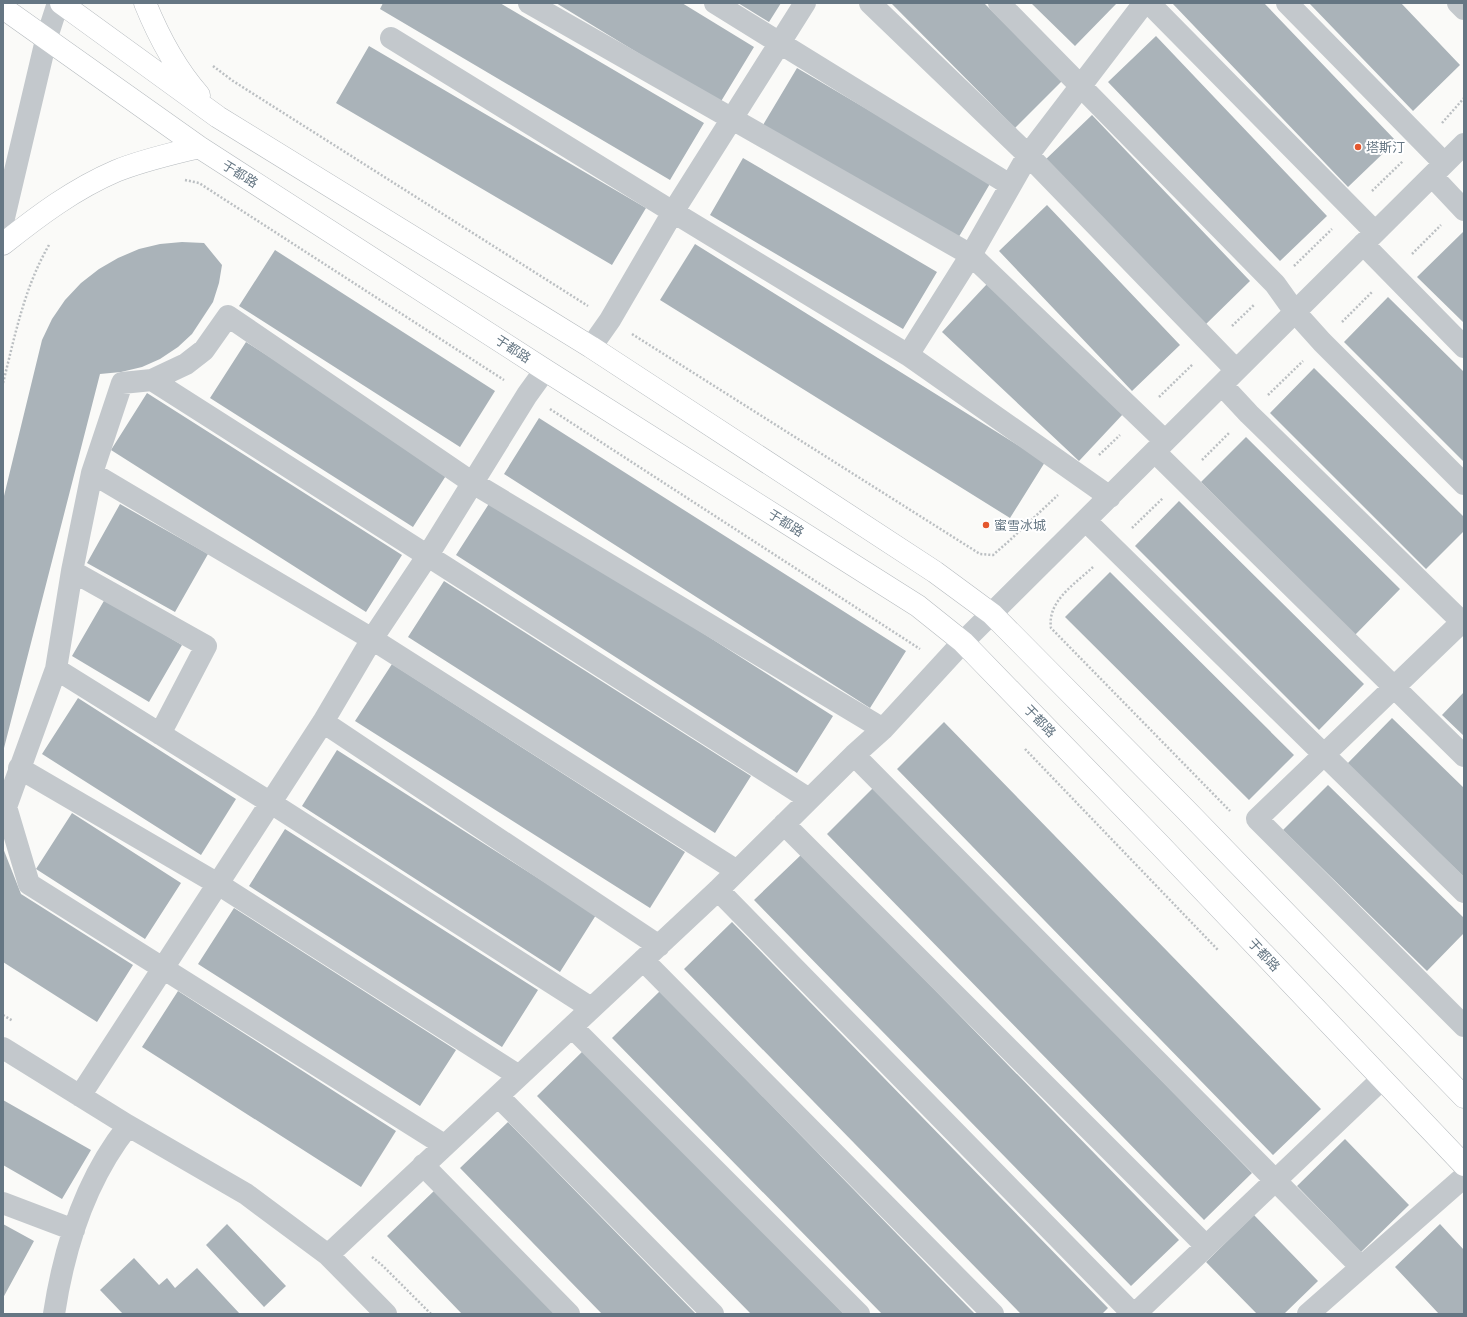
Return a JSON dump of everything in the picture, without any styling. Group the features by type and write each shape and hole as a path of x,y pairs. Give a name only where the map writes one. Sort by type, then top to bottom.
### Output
{"main road":[{"path":"60,3 218,117 590,347 935,572 992,614 1186,810 1464,1097"},
{"path":"145,3 168,50 191,86 218,117"},
{"name":"于都路","path":"6,12 198,148 918,606 964,642 1160,845 1464,1165"},
{"path":"3,244 48,209 78,190 110,174 157,157 198,148"}],"street":[{"path":"3,222 46,40 60,3"},
{"path":"529,3 971,255 1160,446 1182,479 1464,756"},
{"path":"715,3 1010,185"},
{"path":"590,347 610,320 673,212 805,3"},
{"path":"870,3 1028,155 1229,378 1249,414 1463,622 1257,819 1464,1026"},
{"path":"999,3 1276,284 1295,312 1322,342 1464,484"},
{"path":"908,355 971,255 1028,155 1144,3"},
{"path":"1149,3 1369,238 1391,274 1464,346"},
{"path":"1287,3 1438,169 1462,208"},
{"path":"1458,3 1464,9"},
{"path":"391,38 908,355 1110,497"},
{"path":"328,1254 718,890 854,755 883,729 964,642 1464,144"},
{"path":"444,1145 28,884 6,807 56,669 72,571 92,473 122,383 152,380 186,364 204,350 228,316 473,483 883,729"},
{"path":"80,1096 323,722 372,640 428,555 527,395 545,370"},
{"path":"152,380 809,799"},
{"path":"92,473 372,640 737,871"},
{"path":"1086,521 1464,892"},
{"path":"72,571 206,646 160,734"},
{"path":"56,669 271,803 591,1008"},
{"path":"323,722 651,953 993,1314"},
{"path":"854,755 1360,1267"},
{"path":"20,768 218,884 519,1076"},
{"path":"784,824 1206,1246"},
{"path":"718,890 1134,1314 1382,1079"},
{"path":"572,1026 859,1314"},
{"path":"3,1048 128,1126 246,1194 328,1254 386,1314"},
{"path":"498,1096 713,1314"},
{"path":"54,1314 58,1289 74,1230 94,1182 113,1146 128,1126"},
{"path":"423,1165 570,1314"},
{"path":"1308,1314 1464,1177"},
{"path":"3,1203 74,1230"}],"path":[{"path":"179,179 199,183 943,664"},
{"path":"1236,816 1051,628 1049,618 1054,605 1391,274 1462,208"},
{"path":"3,383 26,292 37,264 51,241"},
{"path":"1024,747 1223,954"}],"building":[{"path":"383,3 500,3 704,123 670,180 380,9"},
{"path":"556,3 682,3 754,47 720,103"},
{"path":"738,3 781,3 769,22"},
{"path":"891,3 984,3 1062,81 1015,128"},
{"path":"1031,3 1117,3 1075,46"},
{"path":"1172,3 1264,3 1396,141 1348,187"},
{"path":"1309,3 1401,3 1460,65 1413,111"},
{"path":"1156,36 1327,216 1280,261 1108,82"},
{"path":"369,46 646,208 612,265 336,103"},
{"path":"797,68 991,182 957,240 763,125"},
{"path":"1092,115 1250,281 1203,327 1044,161"},
{"path":"743,158 937,272 903,329 710,215"},
{"path":"1047,205 1180,345 1132,391 999,251"},
{"path":"1463,232 1464,233 1464,323 1417,277"},
{"path":"182,242 204,243 222,265 219,283 213,302 192,334 178,347 160,359 142,367 121,372 100,374 3,752 3,500 42,340 52,319 65,300 81,283 99,269 118,258 139,249 160,244"},
{"path":"695,244 1045,462 1010,518 660,300"},
{"path":"275,250 495,391 460,447 239,306"},
{"path":"987,284 1124,413 1079,461 942,332"},
{"path":"1388,297 1464,372 1464,462 1344,342"},
{"path":"246,342 449,471 413,527 210,398"},
{"path":"1314,368 1464,517 1464,531 1426,569 1270,413"},
{"path":"147,393 402,555 366,612 111,450"},
{"path":"539,418 906,651 870,708 504,474"},
{"path":"1246,437 1400,589 1355,635 1201,482"},
{"path":"492,499 833,716 797,773 456,555"},
{"path":"1179,501 1364,684 1319,730 1135,546"},
{"path":"120,504 208,554 175,612 87,563"},
{"path":"1110,572 1294,755 1249,800 1065,617"},
{"path":"444,581 751,776 715,833 408,637"},
{"path":"105,599 182,645 149,702 72,656"},
{"path":"392,664 685,852 650,908 355,721"},
{"path":"1464,692 1464,736 1442,715"},
{"path":"78,698 236,799 201,855 42,754"},
{"path":"1392,718 1464,788 1464,877 1347,764"},
{"path":"944,722 1321,1109 1273,1155 897,769"},
{"path":"337,750 596,915 560,972 302,806"},
{"path":"1328,785 1464,918 1464,933 1427,971 1283,830"},
{"path":"874,787 1252,1173 1204,1220 827,834"},
{"path":"72,813 181,883 145,939 36,869"},
{"path":"285,829 538,990 502,1047 249,886"},
{"path":"3,848 21,894 133,965 97,1022 3,962"},
{"path":"802,854 1179,1240 1131,1286 754,900"},
{"path":"234,908 456,1050 420,1106 198,964"},
{"path":"732,922 1108,1308 1102,1314 1021,1314 684,969"},
{"path":"178,991 396,1131 361,1187 142,1047"},
{"path":"660,991 975,1314 882,1314 612,1038"},
{"path":"585,1049 844,1314 751,1314 537,1096"},
{"path":"3,1100 91,1150 62,1199 3,1165"},
{"path":"508,1122 696,1314 602,1314 460,1168"},
{"path":"1345,1139 1409,1205 1361,1252 1297,1186"},
{"path":"435,1190 556,1314 462,1314 387,1236"},
{"path":"1254,1215 1318,1281 1284,1314 1257,1314 1206,1262"},
{"path":"3,1224 34,1241 3,1298"},
{"path":"227,1224 286,1286 264,1307 206,1245"},
{"path":"1440,1224 1464,1250 1464,1314 1439,1314 1395,1267"},
{"path":"134,1258 159,1285 167,1278 175,1288 197,1268 240,1314 123,1314 100,1290"}],"place":[{"name":"塔斯汀","path":"1358,147"},
{"name":"蜜雪冰城","path":"986,525"}]}
